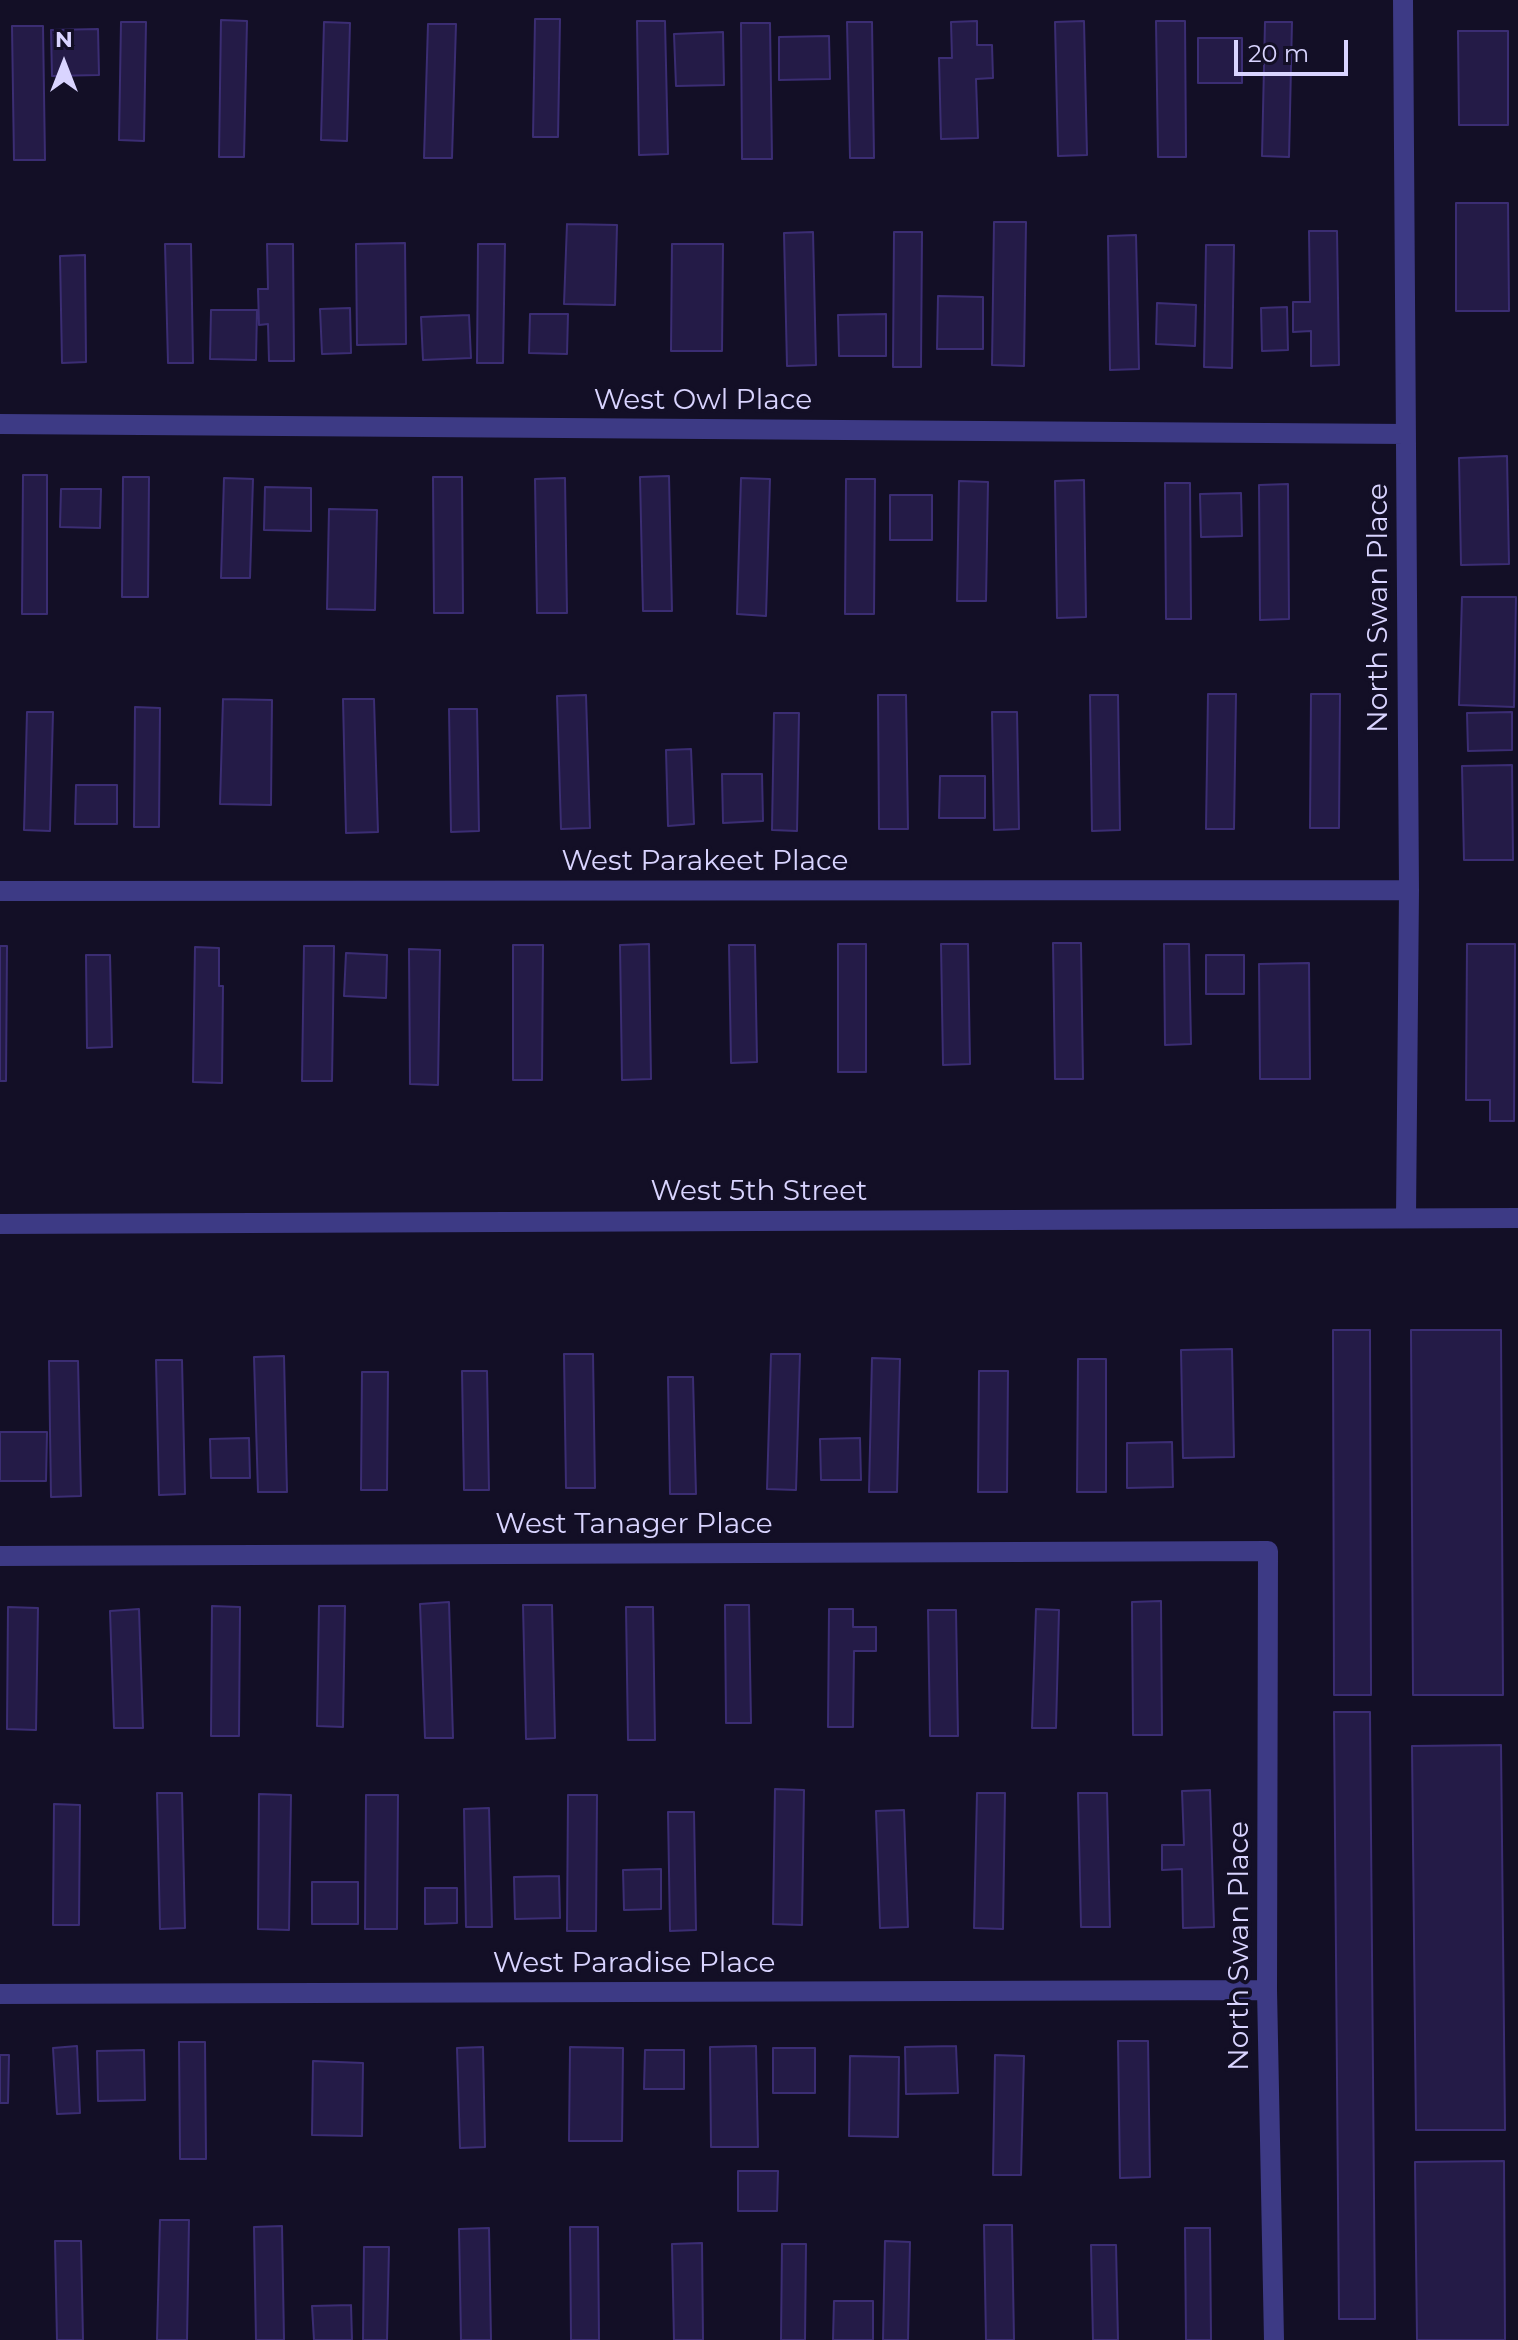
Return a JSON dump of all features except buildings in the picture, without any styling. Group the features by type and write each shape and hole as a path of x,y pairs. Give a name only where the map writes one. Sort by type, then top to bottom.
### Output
{"street":[{"name":"North Swan Place","path":"1403,0 1409,890 1406,1217"},
{"name":"West Owl Place","path":"0,424 1406,434"},
{"name":"West Parakeet Place","path":"0,891 1409,890"},
{"name":"West 5th Street","path":"0,1224 1518,1218"},
{"name":"North Swan Place","path":"1268,1551 1267,1990 1274,2340"},
{"name":"West Tanager Place","path":"0,1556 1268,1551"},
{"name":"West Paradise Place","path":"0,1994 1267,1990"}]}
